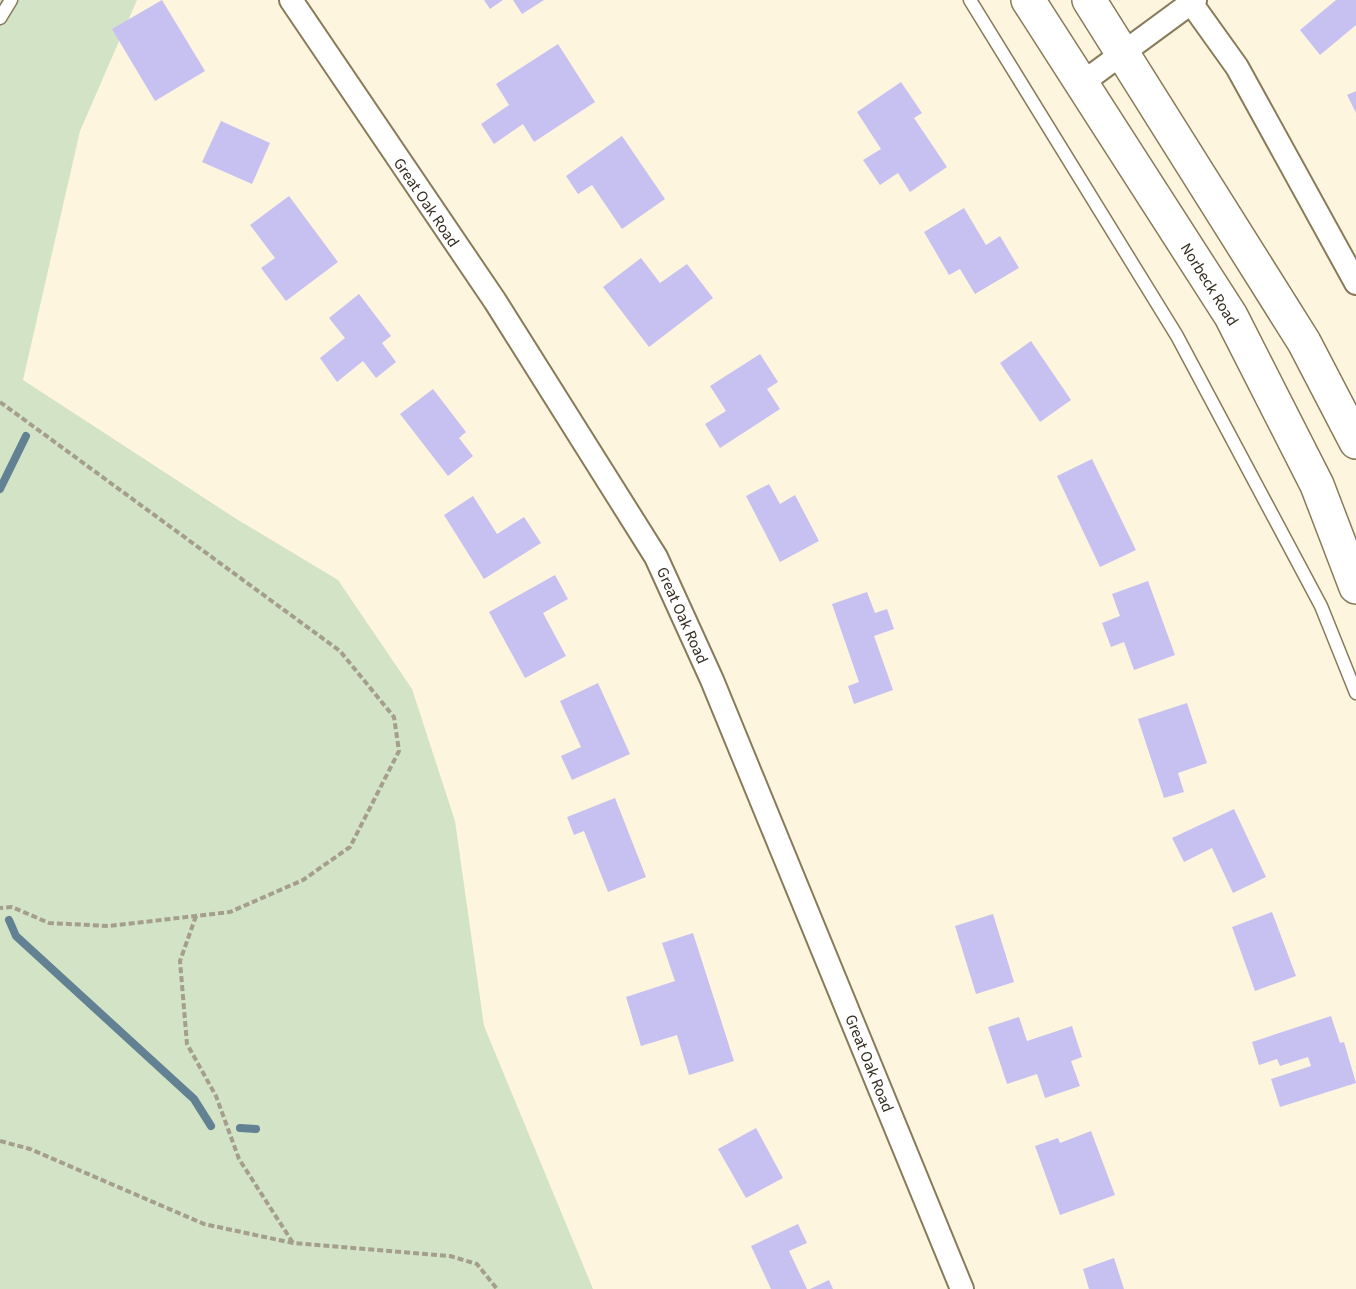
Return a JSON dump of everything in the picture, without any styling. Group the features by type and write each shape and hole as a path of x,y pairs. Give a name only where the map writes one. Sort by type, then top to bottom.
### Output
{"main road":[{"name":"Norbeck Road","path":"1028,0 1231,316 1317,485 1356,587"},
{"path":"1089,0 1304,342 1356,442"}],"street":[{"name":"Great Oak Road","path":"291,0 495,301 656,557 712,680 962,1289"},
{"path":"1082,83 1192,1 1237,67 1356,283"}],"lane":[{"path":"0,18 11,0"},
{"path":"970,0 1177,336 1321,606 1356,693"}],"path":[{"path":"0,402 340,651 394,717 399,751 350,847 303,880 230,912 97,926 49,923 12,908 0,908"},
{"path":"196,915 180,961 187,1044 216,1096 239,1159 293,1243"},
{"path":"0,1141 30,1149 204,1224 293,1243 450,1256 477,1264 497,1289"}],"green space":[{"path":"0,0 137,0 80,131 23,380 238,520 338,580 412,689 455,821 484,1026 593,1289 0,1289"}],"building":[{"path":"162,0 205,71 155,101 112,29"},
{"path":"484,0 503,0 490,9"},
{"path":"513,0 544,0 522,14"},
{"path":"1336,0 1356,0 1356,25 1320,55 1300,30"},
{"path":"558,44 595,102 534,142 523,124 494,144 481,124 509,105 496,84"},
{"path":"901,82 922,113 914,118 947,167 910,192 898,173 880,185 863,160 881,149 857,112"},
{"path":"1356,91 1356,113 1347,95"},
{"path":"221,121 270,143 252,184 202,162"},
{"path":"622,136 665,199 622,229 592,185 578,194 566,176"},
{"path":"289,196 338,262 286,301 261,268 275,258 250,225"},
{"path":"964,208 986,245 1000,236 1019,268 975,294 960,269 949,275 924,232"},
{"path":"641,258 660,283 687,264 713,298 649,347 603,287"},
{"path":"359,294 391,336 382,343 396,362 376,378 363,361 337,382 320,358 345,338 329,318"},
{"path":"1031,341 1071,400 1040,422 1000,363"},
{"path":"760,354 778,382 767,389 780,409 720,448 705,424 726,411 710,386"},
{"path":"433,389 466,432 459,438 473,456 448,476 400,414"},
{"path":"1092,459 1136,550 1100,567 1057,476"},
{"path":"769,484 780,504 795,495 819,541 780,562 746,496"},
{"path":"473,496 497,534 524,517 541,543 484,579 444,515"},
{"path":"555,575 568,599 543,613 566,656 525,678 489,612"},
{"path":"1148,581 1175,655 1134,670 1124,642 1111,647 1102,623 1120,616 1112,594"},
{"path":"867,592 875,613 887,609 894,629 874,636 893,690 854,704 848,686 859,682 832,604"},
{"path":"598,683 630,754 572,780 561,756 581,747 560,701"},
{"path":"1187,703 1207,763 1178,773 1184,792 1164,798 1138,719"},
{"path":"615,798 646,877 608,892 584,831 574,835 567,817"},
{"path":"1234,809 1266,877 1233,893 1212,848 1184,862 1172,838"},
{"path":"1272,912 1296,976 1255,991 1232,927"},
{"path":"993,914 1014,982 976,994 955,926"},
{"path":"693,933 734,1061 689,1075 677,1035 641,1046 626,997 675,981 662,943"},
{"path":"1331,1016 1340,1043 1344,1042 1356,1083 1280,1107 1271,1079 1311,1066 1308,1057 1280,1066 1277,1059 1259,1065 1252,1042"},
{"path":"1019,1017 1027,1041 1072,1026 1082,1057 1071,1061 1080,1086 1045,1098 1037,1074 1007,1084 988,1027"},
{"path":"756,1128 783,1178 746,1198 718,1149"},
{"path":"1091,1131 1115,1195 1060,1215 1035,1146 1058,1138 1060,1143"},
{"path":"798,1224 807,1243 789,1251 807,1289 771,1289 751,1246"},
{"path":"1114,1258 1124,1289 1089,1289 1083,1269"},
{"path":"829,1280 833,1289 810,1289"}],"waterway":[{"path":"0,489 26,436"},
{"path":"9,920 16,936 194,1099 211,1126"},
{"path":"240,1128 256,1129"}]}
